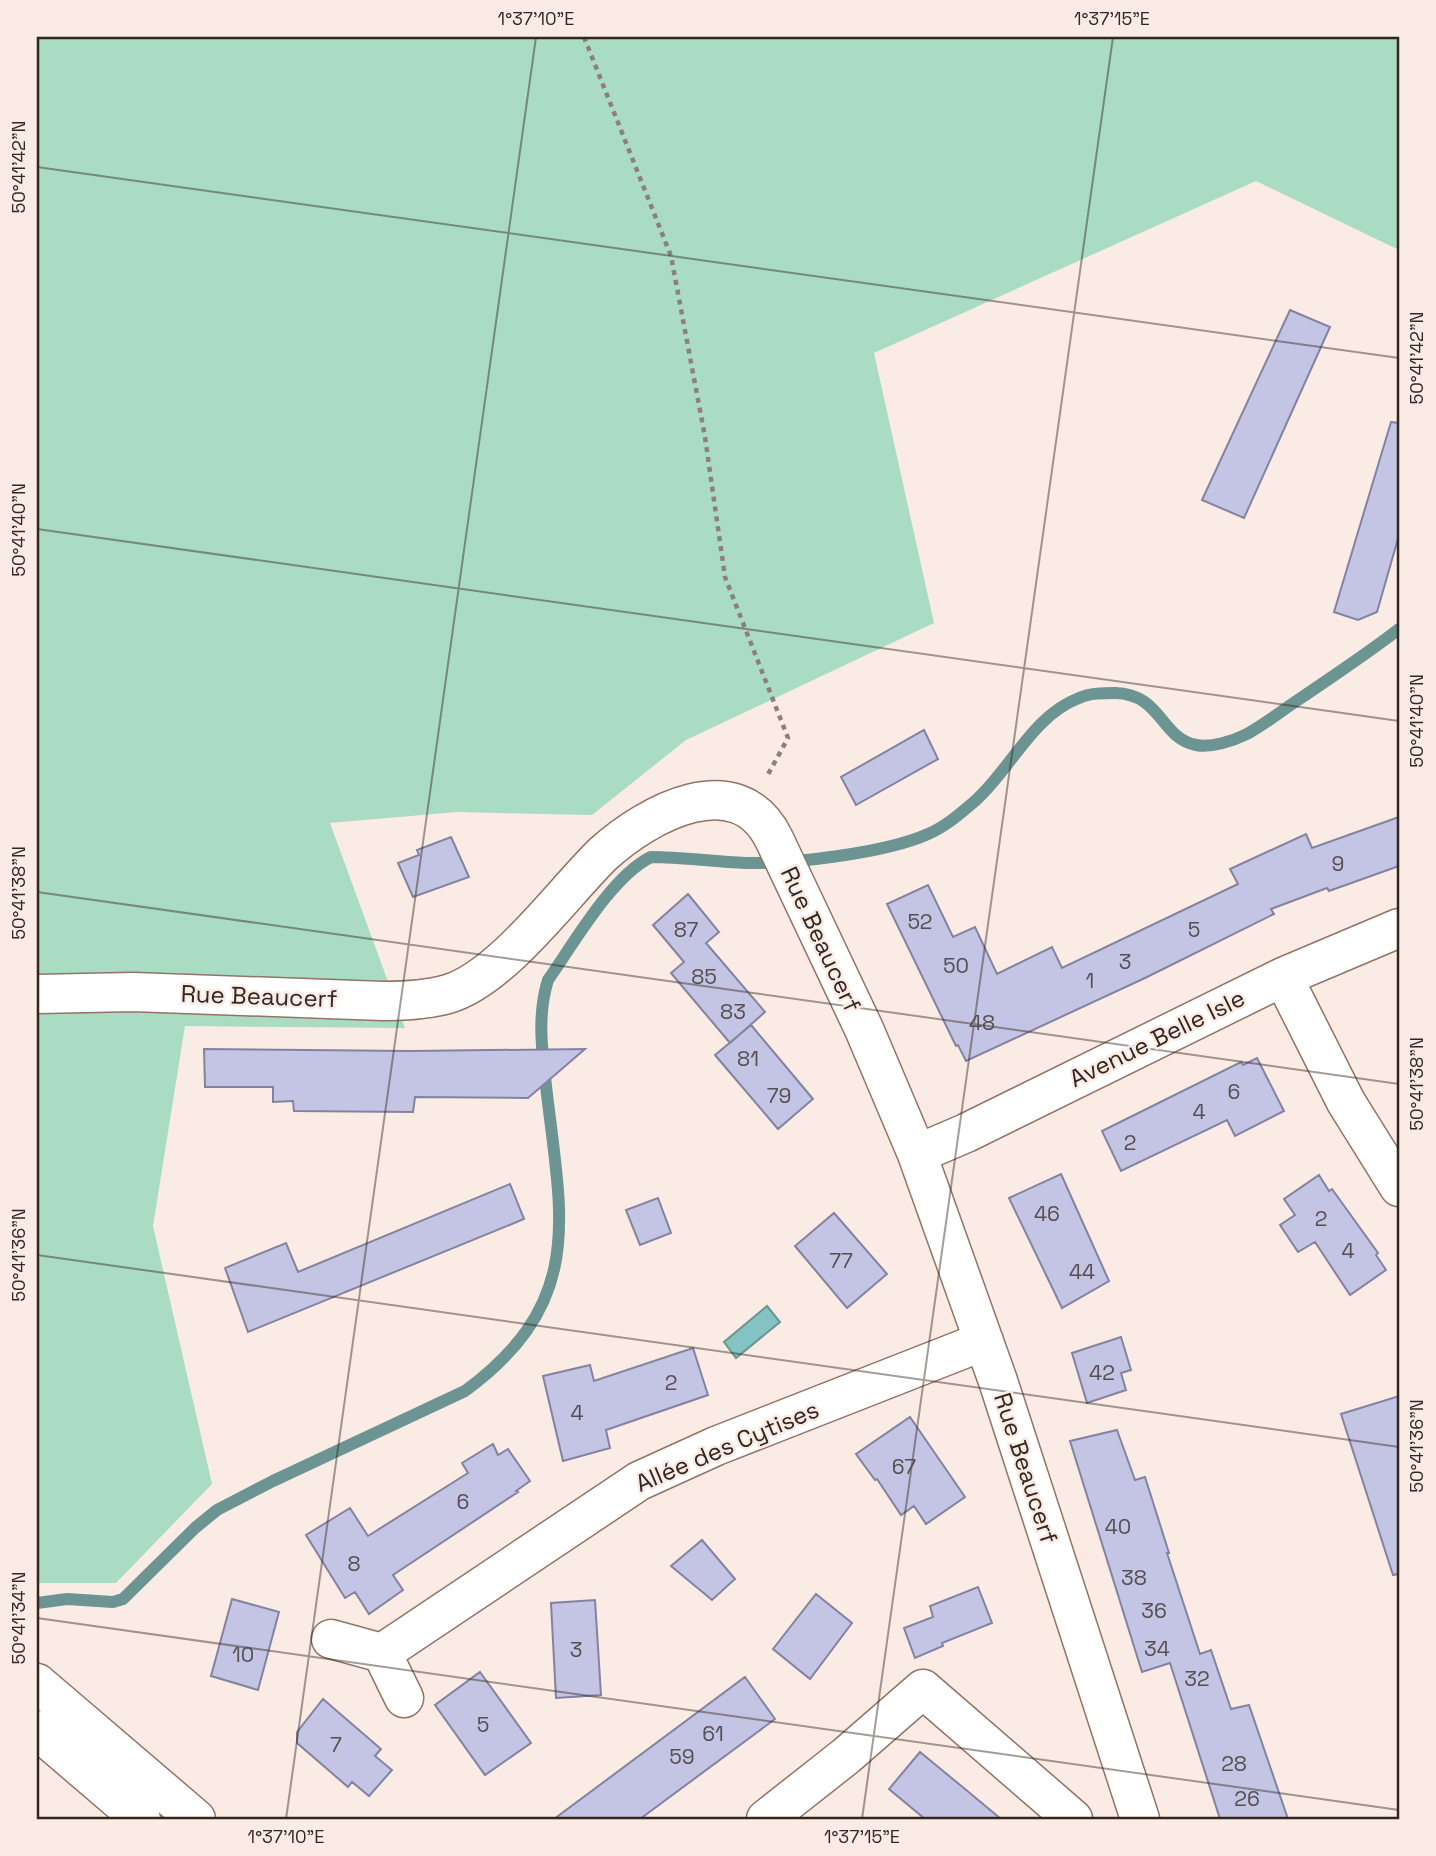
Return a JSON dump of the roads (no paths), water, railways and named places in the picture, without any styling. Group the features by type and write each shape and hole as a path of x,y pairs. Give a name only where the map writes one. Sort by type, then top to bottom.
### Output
{"street":[{"name":"Rue Beaucerf","path":"37,994 155,992 397,1001 449,994 475,980 502,960 618,840 656,817 689,803 722,800 750,808 760,816 782,855 864,1030 917,1154 984,1341 1140,1819"},
{"name":"Avenue Belle Isle","path":"917,1154 978,1127 1283,976 1399,928"},
{"path":"1283,976 1346,1102 1399,1187"},
{"name":"Allée des Cytises","path":"382,1653 639,1481 716,1446 984,1341"},
{"path":"331,1639 382,1653 404,1698"},
{"path":"37,1683 196,1819"},
{"path":"766,1819 846,1756 923,1689 1073,1819"},
{"path":"37,1730 141,1819"}],"water":[{"path":"767,1306 780,1322 736,1358 724,1342"}],"waterway":[{"path":"37,1603 67,1599 113,1602 123,1599 217,1510 465,1391 504,1357 531,1324 548,1289 557,1254 559,1216 557,1176 544,1073 542,1006 548,980 608,895 636,866 651,857 746,863 788,862 864,852 910,841 941,828 970,806 1048,717 1079,698 1101,693 1130,695 1152,708 1184,741 1202,746 1222,743 1241,737 1262,725 1399,629"}]}
